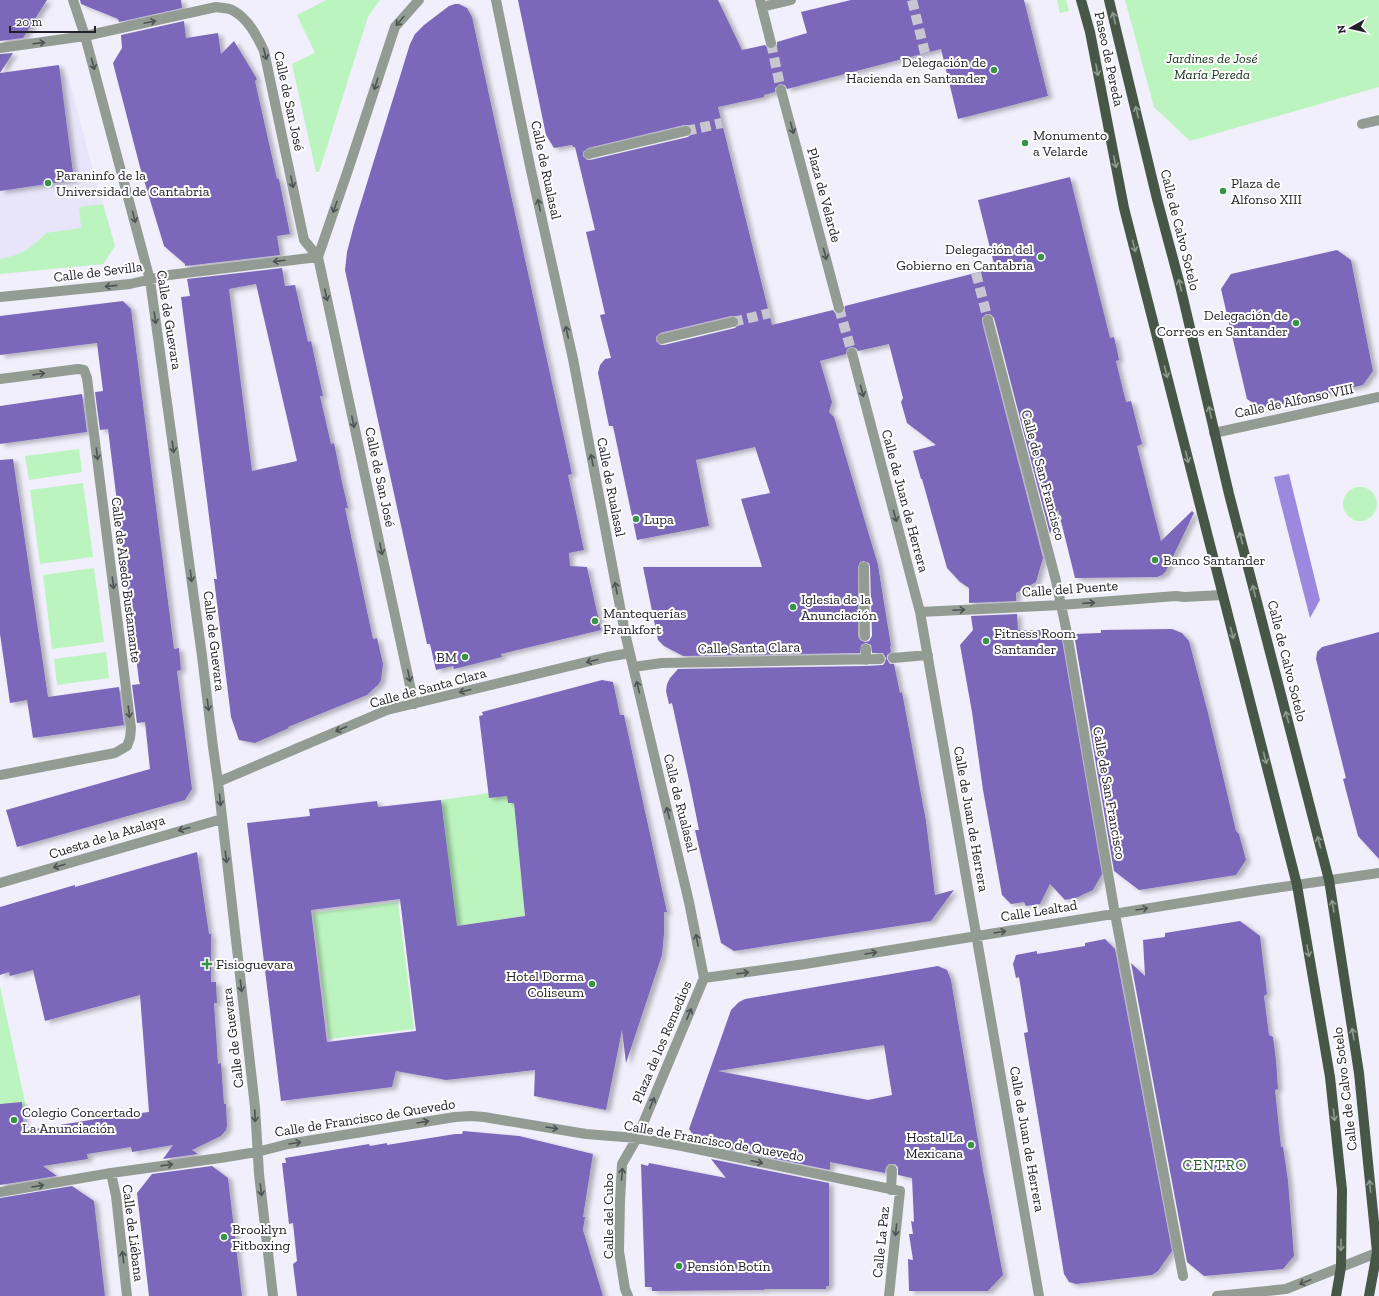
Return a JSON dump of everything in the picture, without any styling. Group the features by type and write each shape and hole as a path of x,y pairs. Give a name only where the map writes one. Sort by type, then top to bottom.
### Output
{"main road":[{"name":"Paseo de Pereda","path":"1081,0 1090,32 1108,124"},
{"name":"Paseo de Pereda","path":"1109,0 1130,83"},
{"name":"Calle de Calvo Sotelo","path":"1130,83 1157,199 1179,281 1229,494 1329,880 1359,1073 1378,1252 1369,1296"},
{"name":"Calle de Calvo Sotelo","path":"1108,124 1124,208 1297,885 1330,1077 1342,1190 1341,1267 1336,1296"}],"street":[{"name":"Calle de Guevara","path":"73,0 85,36 150,280 202,656 212,747 218,782 255,1107 257,1152 274,1296"},
{"path":"318,257 395,27 420,0"},
{"name":"Calle de Rualasal","path":"496,0 530,166 573,359 624,633 689,902 704,978"},
{"path":"771,43 761,4 791,0"},
{"name":"Calle de San José","path":"0,48 85,36 216,7 232,10 246,21 256,34 264,51 304,240 318,257 414,704"},
{"name":"Plaza de Velarde","path":"781,90 839,308"},
{"path":"1362,124 1379,120"},
{"path":"589,154 686,131"},
{"name":"Calle de Sevilla","path":"0,297 130,284 182,273 318,257"},
{"name":"Calle de San Francisco","path":"988,320 1061,605 1115,914 1183,1276"},
{"path":"662,339 733,322"},
{"name":"Calle de Juan de Herrera","path":"852,353 920,612 1039,1296"},
{"name":"Calle de Alsedo Bustamante","path":"0,379 78,369 84,370 87,378 131,728 127,746 115,753 0,775"},
{"name":"Calle de Alfonso VIII","path":"1214,433 1379,397"},
{"path":"864,567 865,636"},
{"name":"Calle del Puente","path":"920,612 1061,605 1176,596 1222,595"},
{"name":"Calle de Santa Clara","path":"218,782 387,710 607,657 630,653"},
{"name":"Calle Santa Clara","path":"633,667 662,663 866,654 880,659"},
{"path":"893,658 928,655"},
{"name":"Cuesta de la Atalaya","path":"0,883 222,819"},
{"name":"Calle Lealtad","path":"704,978 804,964 977,935 1379,873"},
{"name":"Plaza de los Remedios","path":"637,1138 704,978"},
{"name":"Calle de Francisco de Quevedo","path":"0,1192 111,1173 257,1152 288,1144 463,1116 484,1117 586,1134 637,1138 896,1190"},
{"name":"Calle del Cubo","path":"628,1296 625,1289 619,1251 622,1164 637,1138"},
{"name":"Calle La Paz","path":"889,1296 896,1190 892,1170"},
{"name":"Calle de Liébana","path":"111,1173 116,1196 127,1296"},
{"path":"1217,1296 1286,1289 1378,1252"}],"shaded area":[{"name":"Paraninfo de la Universidad de Cantabria","path":"59,65 60,76 68,76 115,246 103,264 0,274 0,73"},
{"path":"1289,474 1320,600 1310,618 1274,477"},
{"name":"Colegio Concertado La Anunciación","path":"26,1107 31,1130 0,1134 0,1109"}],"green space":[{"path":"326,0 380,0 368,17 319,172 316,172 292,64 315,53 297,15"},
{"path":"1057,0 1066,0 1069,11 1060,13"},
{"name":"Jardines de José María Pereda","path":"1125,0 1379,0 1379,87 1190,141 1154,107"},
{"path":"103,204 115,246 103,264 0,274 0,259 26,250 46,233 81,228 79,207"},
{"path":"79,449 82,472 29,480 25,456"},
{"path":"83,483 93,557 40,564 30,490"},
{"path":"1363,487 1370,489 1375,494 1377,504 1375,514 1370,519 1357,521 1350,519 1345,514 1343,501 1345,494 1350,489"},
{"path":"94,568 104,642 52,649 43,575"},
{"path":"106,652 109,678 57,685 54,659"},
{"path":"489,793 490,798 507,796 508,803 514,803 525,916 457,926 441,800"},
{"path":"398,902 414,1029 329,1039 313,913"},
{"path":"0,986 26,1107 0,1109"}],"building":[{"path":"0,0 47,0 23,38 0,41"},
{"path":"80,0 181,0 182,8 119,22 118,19 81,4"},
{"path":"518,0 718,0 742,50 765,45 769,49 773,49 777,45 777,42 807,33 801,12 851,0 1024,0 1048,96 958,119 941,49 787,89 785,85 780,84 775,88 775,92 764,95 764,97 718,107 772,325 833,310 835,313 840,314 844,312 845,306 995,268 978,200 1070,177 1110,338 1114,337 1119,360 1116,361 1126,402 1131,401 1142,444 1137,446 1161,541 1192,511 1194,513 1166,571 1162,575 1157,577 1075,578 1058,509 1050,534 994,318 990,314 986,314 982,318 982,322 1043,558 1036,582 1016,593 1016,601 969,603 969,588 960,582 947,568 913,451 936,445 907,423 901,402 903,398 889,344 858,351 856,348 851,347 847,349 846,354 820,361 832,402 829,412 834,417 878,565 891,646 891,652 887,655 887,659 890,664 894,664 900,693 902,692 926,821 935,895 954,890 931,921 734,951 721,943 695,830 699,830 690,785 672,703 669,704 666,691 670,678 678,669 866,666 883,665 886,658 883,653 872,653 871,645 866,643 861,645 860,653 683,656 664,646 658,640 643,567 762,567 741,499 770,493 755,447 696,460 709,526 637,540 613,426 609,426 598,373 600,365 605,359 611,358 600,315 605,314 586,232 595,230 575,147 572,145 554,148 546,135","holes":["688,125 692,129 692,133 688,137 590,160 587,160 583,156 583,152 588,148","731,316 735,316 739,320 739,324 735,328 664,345 660,345 656,341 656,337 660,333","864,561 869,563 870,567 872,636 869,641 865,642 860,640 858,636 858,567 860,562"]},
{"path":"459,4 467,8 472,17 572,474 568,475 584,550 569,553 570,566 587,567 601,630 501,654 502,657 454,669 453,666 436,670 430,644 427,644 345,270 347,252 354,225 410,44 415,34 424,25 449,6"},
{"path":"184,21 186,38 218,33 221,54 234,41 257,79 255,81 277,179 279,179 290,234 277,236 280,255 185,266 185,264 164,246 140,167 113,63 122,48 121,35"},
{"path":"13,53 0,73 0,54"},
{"name":"Paraninfo de la Universidad de Cantabria","path":"59,65 74,180 0,191 0,73"},
{"name":"Delegación de Correos en Santander","path":"1337,250 1351,260 1373,371 1363,385 1262,409 1247,399 1221,289 1231,274"},
{"path":"282,268 285,286 295,285 308,342 311,341 323,396 320,396 331,444 334,443 348,508 345,508 373,639 377,638 383,664 379,684 367,695 288,727 289,728 255,743 239,740 231,717 214,579 217,579 181,297 190,296 187,279","holes":["256,284 297,461 252,471 229,289"]},
{"path":"123,301 131,309 174,649 179,648 181,670 177,671 192,789 185,800 17,847 6,810 150,769 145,722 137,723 132,685 140,684 108,429 100,430 95,392 103,391 97,343 0,355 0,316"},
{"path":"82,394 87,432 0,444 0,406"},
{"path":"13,459 48,697 119,687 124,725 33,738 27,700 10,703 0,634 0,460"},
{"path":"1017,614 1018,630 1042,630 1041,635 1061,634 1102,874 1093,890 1079,897 1065,900 1050,884 1040,904 1026,906 1024,902 1011,904 1002,895 983,790 972,712 960,645 973,630 971,616"},
{"path":"1172,629 1182,633 1189,641 1236,831 1239,834 1246,860 1236,875 1139,890 1114,871 1074,634 1101,633 1101,630"},
{"path":"1379,632 1379,859 1358,836 1343,779 1346,778 1316,659 1317,652 1322,647"},
{"path":"602,680 613,682 620,715 624,715 667,912 664,912 662,955 626,1063 622,1030 606,1110 534,1096 535,1070 446,1080 396,1071 392,1087 281,1101 247,823 310,816 309,809 377,801 378,807 441,800 457,926 525,916 514,803 508,803 507,796 489,798 479,716 483,715 482,712","holes":["400,899 416,1031 327,1042 311,910"]},
{"path":"197,852 209,934 211,934 211,982 216,982 217,1003 214,1003 218,1064 221,1063 224,1104 226,1104 226,1130 221,1136 192,1150 198,1154 163,1159 173,1145 132,1152 131,1147 87,1154 88,1159 43,1166 57,1176 0,1185 0,1104 22,1102 24,1131 149,1112 140,995 45,1021 33,970 10,976 9,972 0,975 0,907"},
{"path":"1240,921 1260,936 1267,994 1264,996 1269,1035 1273,1037 1276,1060 1278,1089 1275,1090 1281,1147 1283,1147 1288,1181 1294,1256 1283,1269 1204,1276 1187,1262 1131,963 1145,976 1143,940 1165,937 1165,933"},
{"path":"1105,939 1115,949 1172,1251 1158,1271 1152,1275 1076,1284 1069,1282 1064,1274 1024,1033 1028,1032 1019,977 1016,978 1013,964 1016,955 1037,951 1037,954 1085,946 1085,943"},
{"path":"938,966 947,970 951,980 983,1170 1003,1275 988,1291 909,1291 908,1259 913,1260 909,1234 913,1234 911,1221 914,1222 912,1178 898,1175 898,1167 895,1164 889,1164 886,1167 885,1173 830,1162 830,1170 699,1143 689,1129 731,1010 739,1002 745,999","holes":["884,1045 892,1095 868,1100 718,1071"]},
{"path":"463,1131 519,1136 593,1154 583,1217 585,1217 583,1230 603,1296 297,1296 293,1264 297,1261 293,1223 289,1224 282,1163 286,1163 285,1158 369,1144 370,1146 387,1143 387,1145 462,1134"},
{"path":"711,1159 829,1183 829,1286 826,1286 826,1289 652,1291 652,1287 645,1287 641,1164 648,1166 649,1163 726,1178"},
{"path":"212,1166 228,1178 242,1296 149,1296 137,1193 152,1174"},
{"path":"72,1186 94,1201 105,1296 0,1296 0,1198"}],"tunnel":[{"path":"912,0 925,53"},
{"path":"771,43 781,90"},
{"path":"686,131 722,123"},
{"path":"976,273 988,320"},
{"path":"839,308 852,353"},
{"path":"733,322 770,313"}],"place":[{"name":"Delegación de Hacienda en Santander","path":"994,70"},
{"name":"Monumento a Velarde","path":"1025,143"},
{"name":"Paraninfo de la Universidad de Cantabria","path":"48,183"},
{"name":"Plaza de Alfonso XIII","path":"1223,191"},
{"name":"Delegación del Gobierno en Cantabria","path":"1041,257"},
{"name":"Delegación de Correos en Santander","path":"1296,323"},
{"name":"Lupa","path":"636,519"},
{"name":"Banco Santander","path":"1155,560"},
{"name":"Iglesia de la Anunciación","path":"793,607"},
{"name":"Mantequerías Frankfort","path":"595,621"},
{"name":"Fitness Room Santander","path":"986,641"},
{"name":"BM","path":"465,657"},
{"name":"Fisioguevara","path":"207,964"},
{"name":"Hotel Dorma Coliseum","path":"592,984"},
{"name":"Colegio Concertado La Anunciación","path":"14,1120"},
{"name":"Hostal La Mexicana","path":"971,1145"},
{"name":"Brooklyn Fitboxing","path":"224,1237"},
{"name":"Pensión Botín","path":"679,1266"}],"district":[{"name":"CENTRO","path":"1215,1165"}]}
